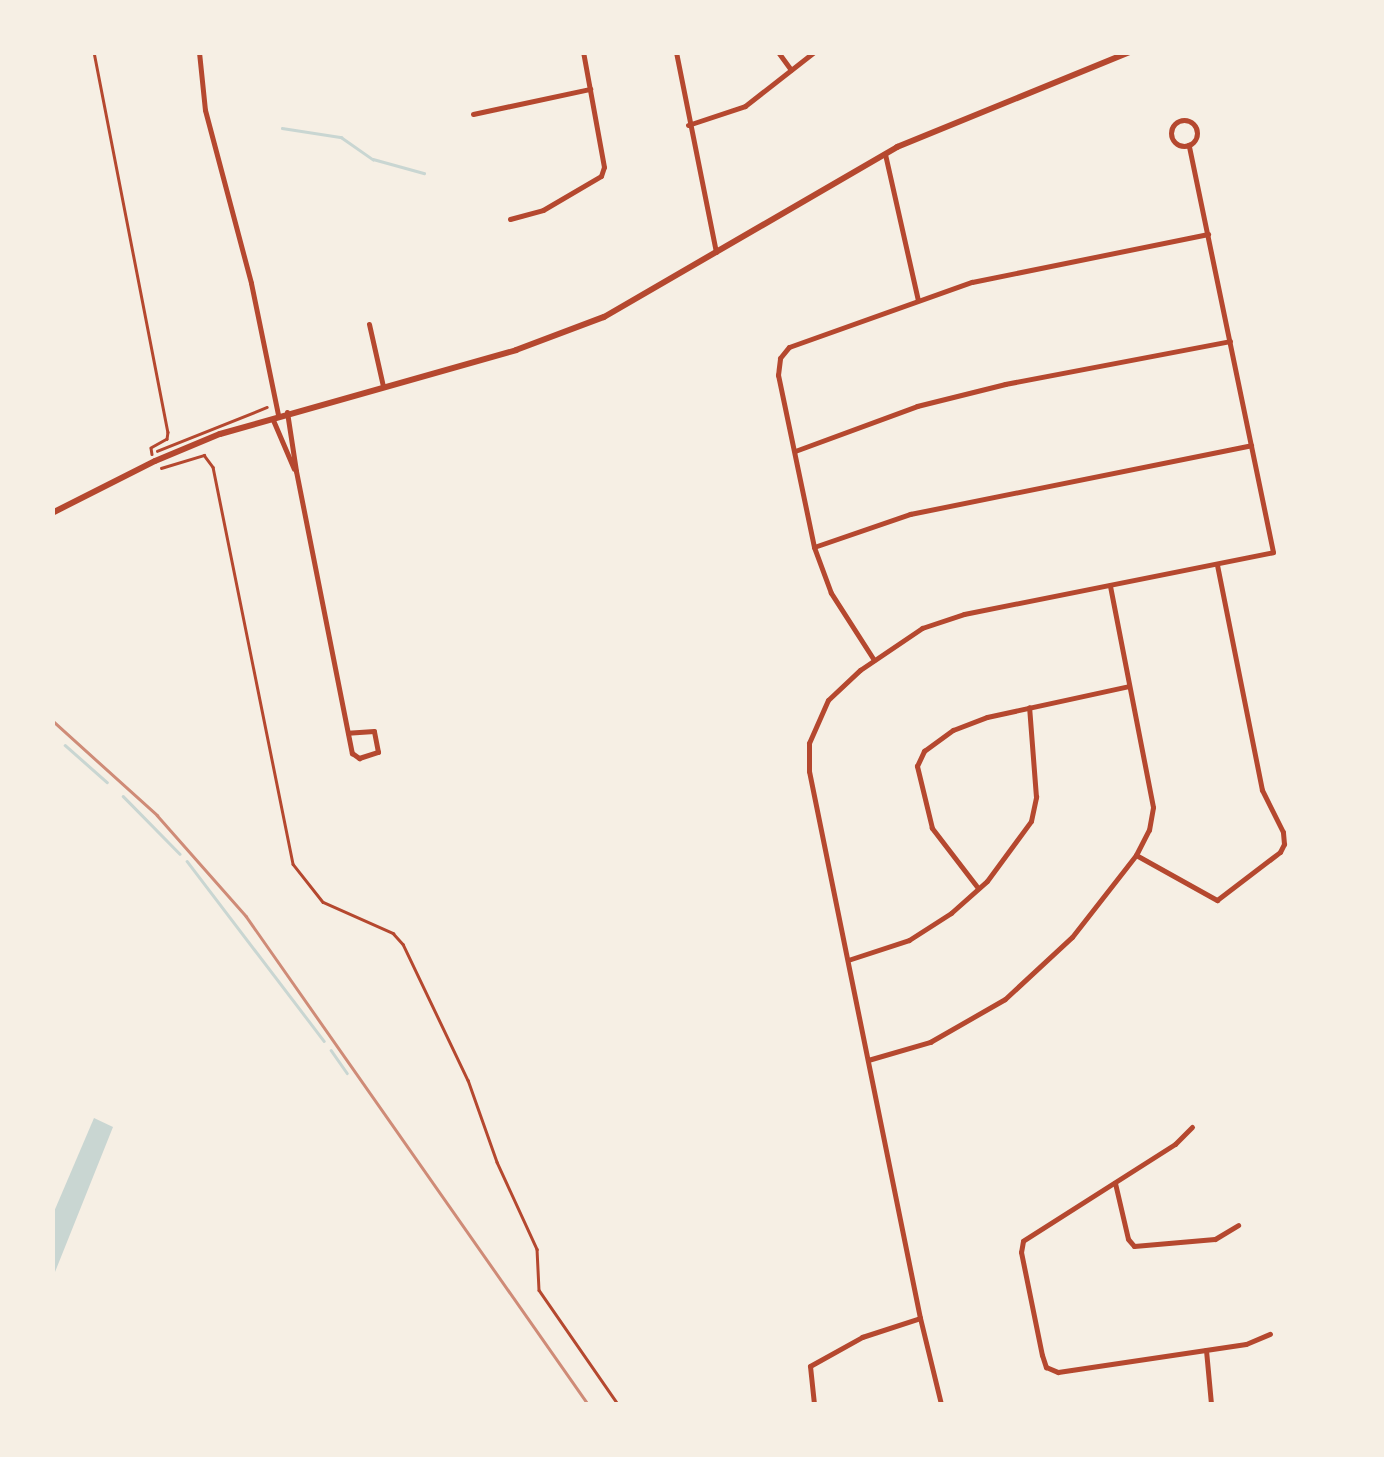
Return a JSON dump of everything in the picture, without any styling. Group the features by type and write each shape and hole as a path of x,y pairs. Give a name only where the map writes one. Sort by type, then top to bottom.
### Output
{"street":[{"path":"199,52 206,110 296,471 348,733 356,758 378,752 374,731 348,733"},
{"path":"510,219 543,210 602,176 604,167 583,52"},
{"path":"676,52 717,254"},
{"path":"778,52 792,70"},
{"path":"688,125 744,106 814,52"},
{"path":"52,513 159,459 279,415 516,350 578,328 628,306 885,154 1130,52"},
{"path":"473,114 590,89"},
{"path":"942,1404 920,1318 809,771 809,743 828,700 874,660 922,628 964,614 1272,552 1189,145 1196,128 1190,122 1178,122 1172,137 1178,144 1189,145"},
{"path":"885,154 918,300"},
{"path":"874,660 831,593 814,547 778,375 780,358 789,347 980,280 1208,234"},
{"path":"369,324 382,386"},
{"path":"796,451 917,406 1004,384 1230,340"},
{"path":"279,415 296,471"},
{"path":"814,547 910,514 1251,445"},
{"path":"1136,855 1216,900 1280,852 1284,844 1283,832 1262,790 1217,564"},
{"path":"868,1060 930,1042 1005,999 1072,937 1136,855 1149,830 1153,807 1110,585"},
{"path":"978,888 932,828 917,766 924,751 953,730 1029,706 1130,686"},
{"path":"848,960 909,940 951,913 978,888 1031,821 1036,798 1029,706"},
{"path":"1192,1127 1176,1144 1023,1242 1021,1252 1046,1367 1058,1372 1246,1344 1270,1334"},
{"path":"1114,1183 1128,1239 1134,1246 1215,1239 1238,1226"},
{"path":"814,1404 810,1366 862,1337 920,1318"},
{"path":"1206,1350 1211,1404"}],"path":[{"path":"94,52 168,432 167,439 151,448 153,455 267,408"},
{"path":"163,468 204,455 214,470 293,864 323,902 393,933 402,944 468,1080 497,1162 536,1249 539,1290 592,1360 618,1404"}],"shaded area":[{"path":"94,1118 113,1127 53,1277 53,1214"}],"waterway":[{"path":"282,128 341,137 373,159 424,173"},
{"path":"65,745 107,782"},
{"path":"123,796 180,854"},
{"path":"187,861 324,1041"},
{"path":"331,1050 347,1073"}],"railway":[{"path":"52,720 157,815 246,916 588,1404"}]}
